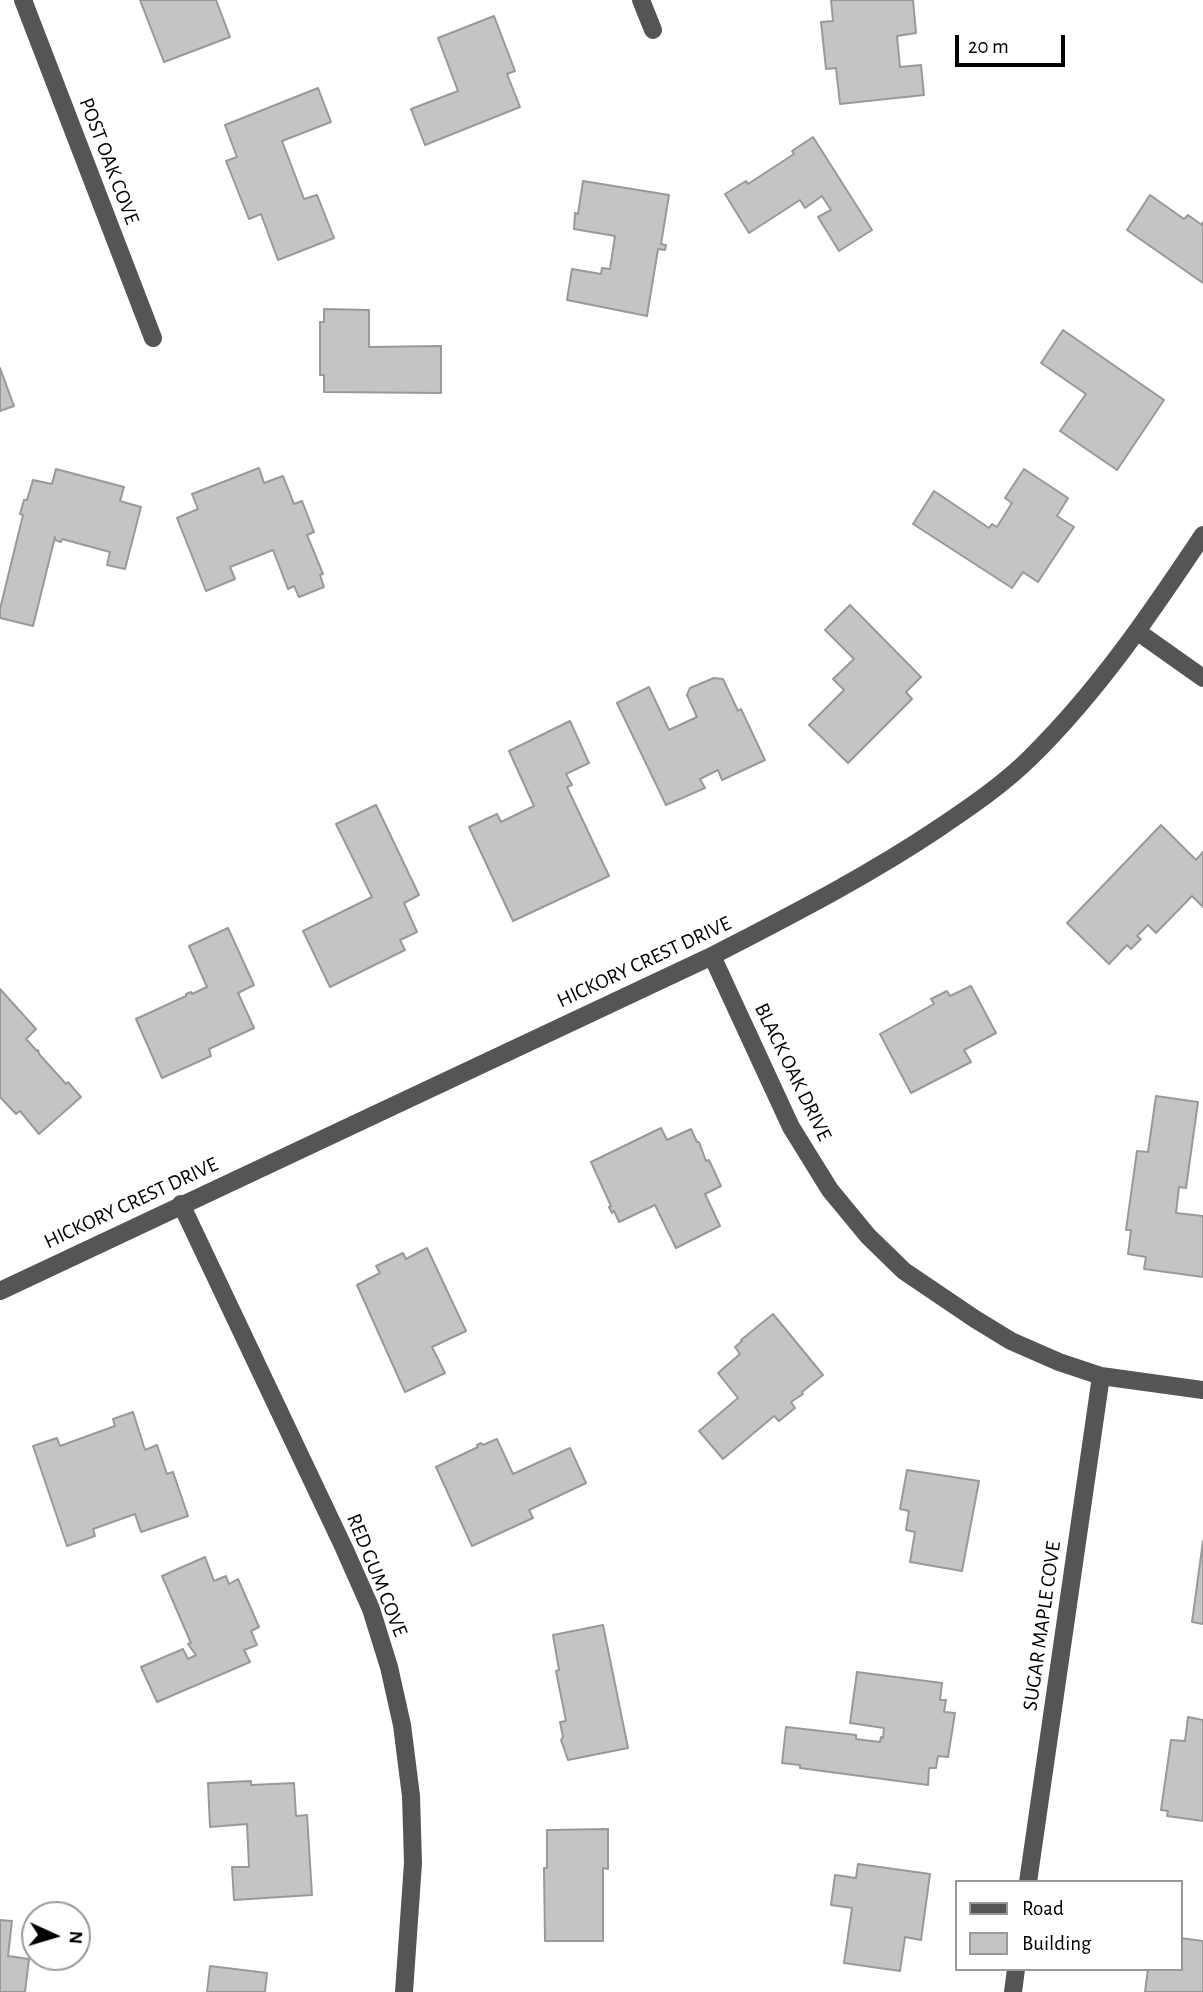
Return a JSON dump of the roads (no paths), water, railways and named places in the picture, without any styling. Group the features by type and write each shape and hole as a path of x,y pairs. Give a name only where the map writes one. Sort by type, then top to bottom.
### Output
{"street":[{"name":"POST OAK COVE","path":"23,0 153,338"},
{"path":"642,0 653,30"},
{"name":"HICKORY CREST DRIVE","path":"0,1291 712,956 893,859 969,808 1030,759 1085,699 1138,632 1203,535"},
{"path":"1138,632 1203,678"},
{"name":"BLACK OAK DRIVE","path":"712,956 791,1127 831,1190 868,1236 904,1271 975,1320 1059,1363 1101,1376 1203,1390"},
{"name":"RED GUM COVE","path":"181,1204 344,1548 371,1609 388,1667 402,1725 411,1796 413,1863 404,1992"},
{"name":"SUGAR MAPLE COVE","path":"1028,1880 1101,1376"},
{"path":"1013,1992 1016,1971"}]}
